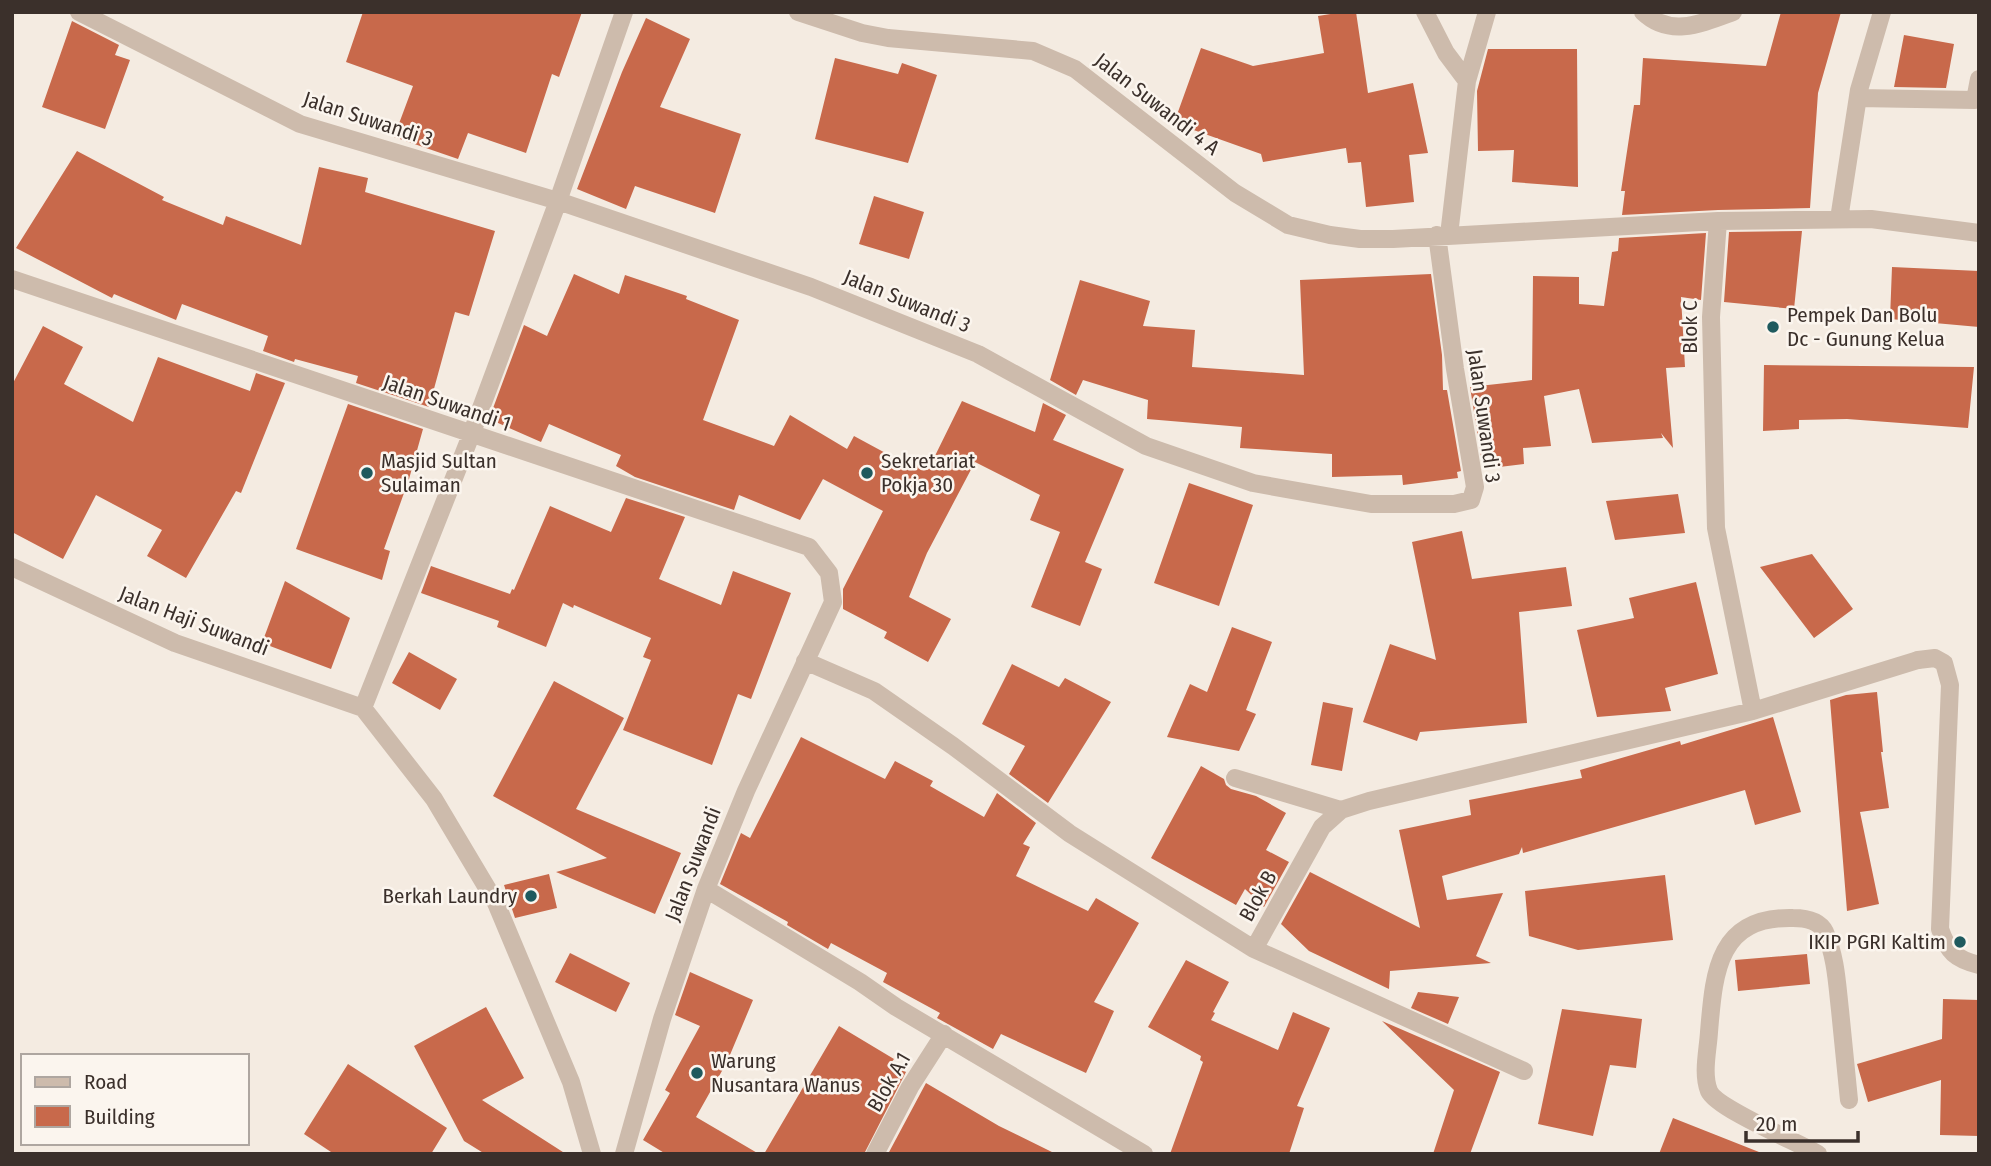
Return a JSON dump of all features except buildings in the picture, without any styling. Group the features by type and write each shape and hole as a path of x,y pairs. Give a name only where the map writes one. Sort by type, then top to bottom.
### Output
{"street":[{"name":"Jalan Suwandi 3","path":"79,12 300,124 558,201 811,287 978,354 1146,446 1253,483 1371,504 1454,504 1471,500 1475,488 1455,369 1443,235"},
{"path":"592,1154 571,1082 496,903 434,799 363,708 471,435 558,201 624,12"},
{"name":"Jalan Suwandi 4 A","path":"798,12 862,33 888,38 1033,51 1075,69 1235,193 1288,225 1360,239 1443,235"},
{"path":"1426,12 1446,53 1467,81"},
{"path":"1487,12 1467,81 1443,235 1718,221 1839,219 1871,219 1979,233"},
{"path":"1643,12 1656,22 1673,27 1696,25 1733,12"},
{"path":"1839,219 1858,99 1882,12"},
{"path":"1858,99 1975,100 1979,79"},
{"name":"Blok C","path":"1718,221 1711,317 1716,527 1753,711"},
{"name":"Jalan Suwandi 1","path":"12,279 809,547 829,573 834,602"},
{"name":"Jalan Haji Suwandi","path":"12,567 175,643 363,708"},
{"name":"Jalan Suwandi","path":"624,1154 662,1020 706,888 746,791 834,602"},
{"name":"Blok B","path":"805,661 874,691 1069,833 1254,949 1322,827 1341,810 1369,801 1753,711 1918,660 1935,658 1944,663 1950,685 1940,929 1947,948 1961,959 1979,965"},
{"path":"1235,778 1341,810"},
{"path":"706,888 896,1007 1144,1154"},
{"path":"1818,1154 1726,1108 1709,1092 1706,1071 1713,981 1726,947 1747,927 1772,917 1814,921 1824,929 1835,961 1849,1100"},
{"path":"1254,949 1524,1071"},
{"name":"Blok A.1","path":"874,1154 910,1087 944,1034"}],"place":[{"name":"Pempek Dan Bolu Dc - Gunung Kelua","path":"1773,327"},
{"name":"Masjid Sultan Sulaiman","path":"367,473"},
{"name":"Sekretariat Pokja 30","path":"867,473"},
{"name":"Berkah Laundry","path":"531,896"},
{"name":"IKIP PGRI Kaltim","path":"1960,942"},
{"name":"Warung Nusantara Wanus","path":"697,1073"}]}
